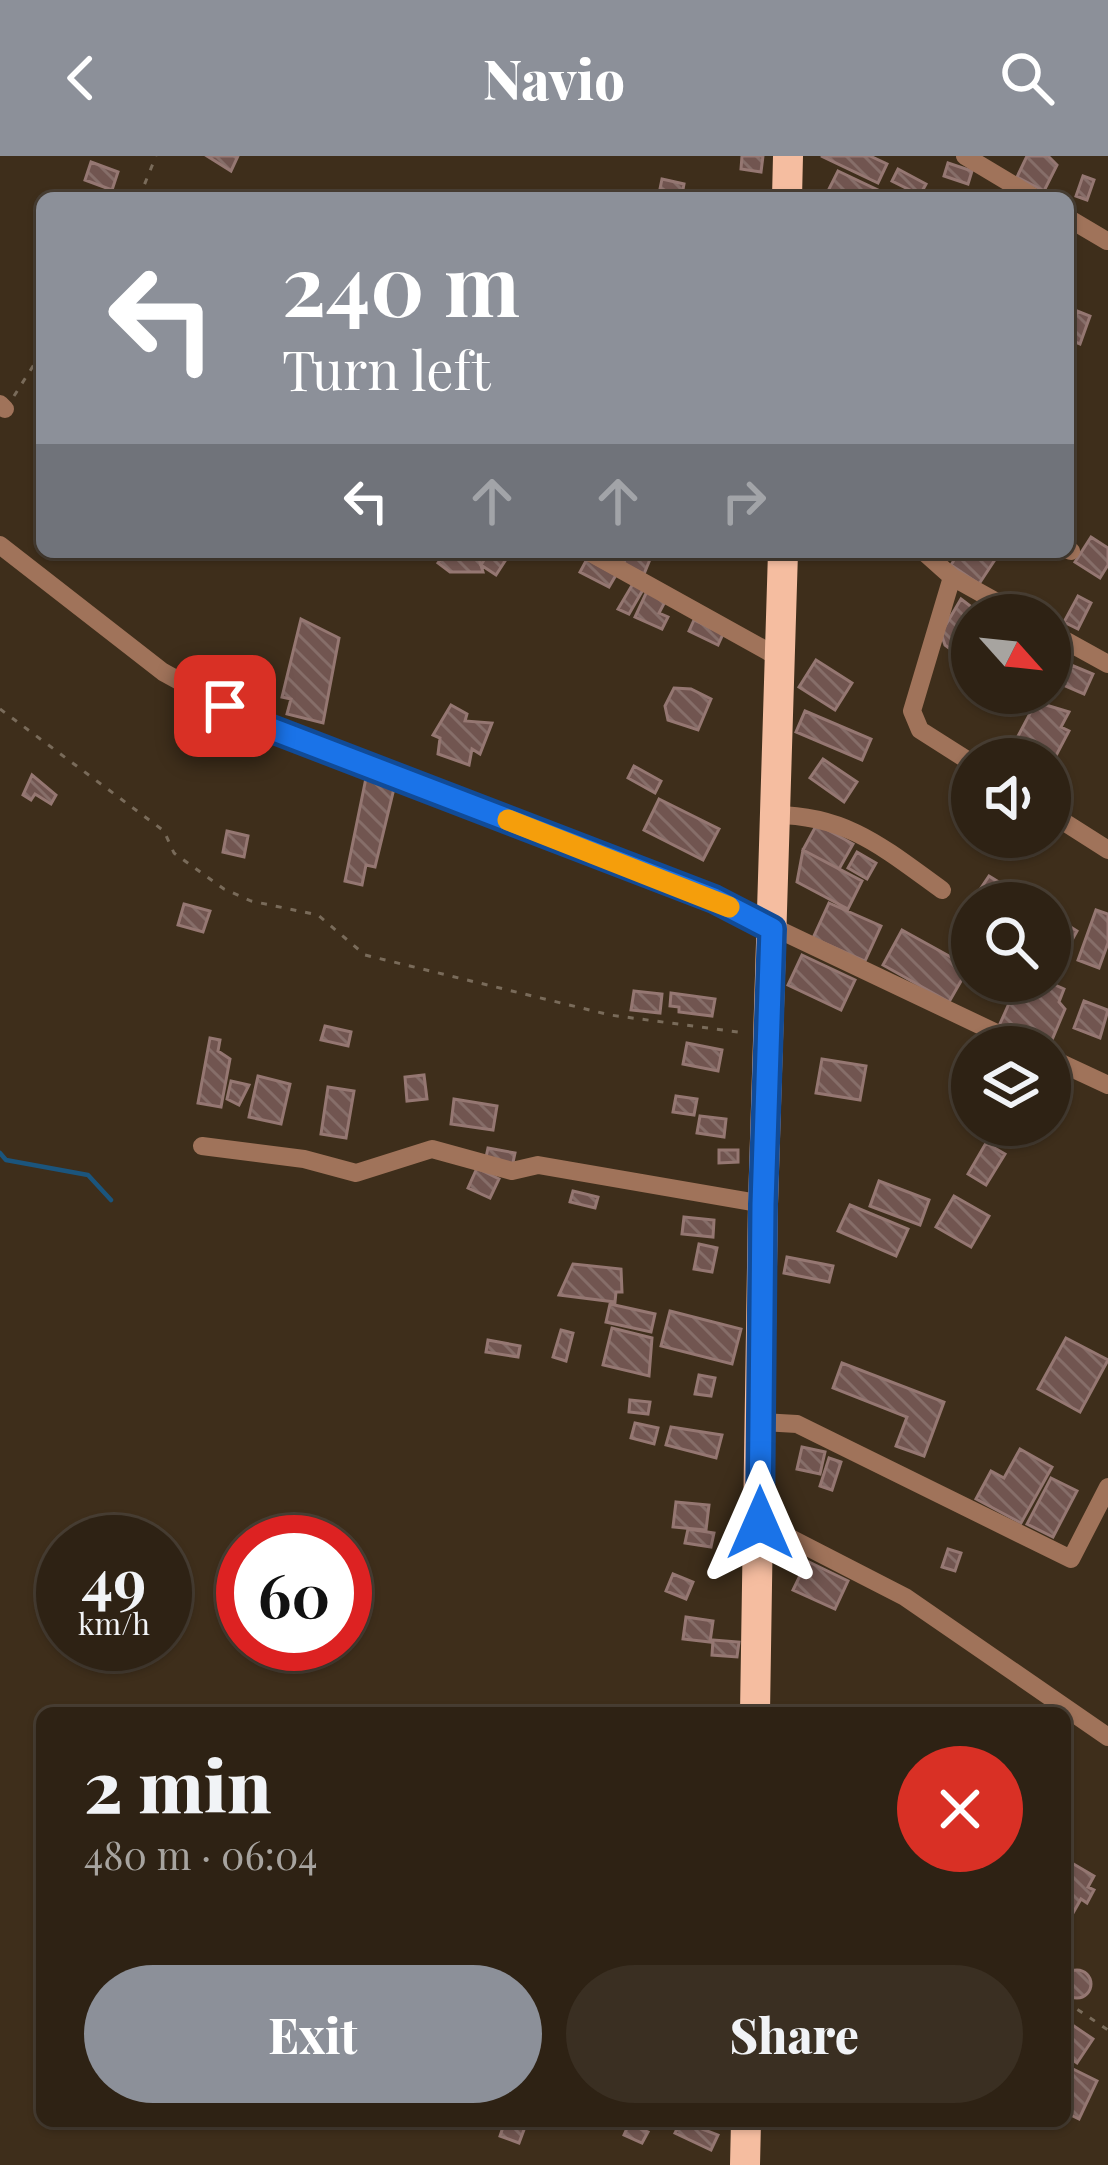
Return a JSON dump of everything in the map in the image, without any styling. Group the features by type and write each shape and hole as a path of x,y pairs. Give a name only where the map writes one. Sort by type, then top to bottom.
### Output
{"main road":[{"path":"787,192 788,156"},
{"path":"755,1707 763,1204 783,558"},
{"path":"745,2165 746,2127"}],"street":[{"path":"965,156 1005,190"},
{"path":"1074,222 1107,242"},
{"path":"0,545 163,672 256,723 714,899 981,1026"},
{"path":"600,558 778,657"},
{"path":"931,558 982,594"},
{"path":"951,747 914,720 928,648 952,577"},
{"path":"1071,644 1108,664"},
{"path":"775,814 820,816 845,826 942,890"},
{"path":"1071,826 1108,850"},
{"path":"1071,1068 1108,1085"},
{"path":"202,1146 304,1159 356,1174 432,1150 512,1171 538,1165 763,1204"},
{"path":"761,1422 797,1424 1071,1559 1108,1487"},
{"path":"760,1523 905,1597 1064,1707"},
{"path":"1071,1711 1108,1737"}],"path":[{"path":"141,192 156,156"},
{"path":"2,407 36,360"},
{"path":"0,709 164,831 174,853 210,879 251,901 318,915 365,955 610,1015 770,1036"},
{"path":"1071,2005 1108,2030"}],"building":[{"path":"207,156 238,156 231,171"},
{"path":"742,156 763,156 761,172 741,169"},
{"path":"821,156 870,156 887,164 878,183"},
{"path":"1027,156 1048,156 1057,165 1044,191 1017,177"},
{"path":"91,162 118,172 112,190 85,180"},
{"path":"948,163 972,171 968,184 944,176"},
{"path":"898,169 926,184 922,192 914,192 892,181"},
{"path":"838,171 882,192 835,192 829,189"},
{"path":"1083,176 1094,180 1087,200 1076,196"},
{"path":"662,179 684,184 683,192 660,189"},
{"path":"1077,311 1090,316 1080,344 1074,342"},
{"path":"1091,537 1108,548 1108,565 1100,578 1075,562"},
{"path":"442,558 479,558 483,572 450,572 438,563"},
{"path":"485,558 505,561 496,575 481,565"},
{"path":"626,558 651,558 644,574 623,565"},
{"path":"955,558 996,558 979,584 951,565"},
{"path":"587,559 616,575 609,587 580,572"},
{"path":"634,582 644,588 629,614 618,609"},
{"path":"648,589 667,598 659,613 668,617 662,629 635,617"},
{"path":"1078,596 1091,603 1078,629 1071,626 1071,609"},
{"path":"951,616 951,650 941,633"},
{"path":"301,619 339,638 323,723 287,714 291,699 282,697"},
{"path":"694,620 723,634 718,645 689,631"},
{"path":"816,660 852,683 835,710 799,687"},
{"path":"1071,665 1093,674 1084,694 1071,688"},
{"path":"674,688 691,689 711,699 698,730 668,720 665,706"},
{"path":"451,705 467,714 465,721 492,723 480,754 472,749 469,765 438,754 440,738 433,735"},
{"path":"805,711 871,739 862,760 796,732"},
{"path":"1030,714 1068,714 1061,727 1069,731 1065,738 1017,738"},
{"path":"823,759 857,782 844,802 810,778"},
{"path":"634,766 661,781 655,793 628,778"},
{"path":"367,773 396,780 375,867 366,865 362,885 345,881"},
{"path":"32,775 56,795 51,804 35,794 31,800 23,795"},
{"path":"659,799 719,829 703,860 644,830"},
{"path":"817,824 853,844 839,869 803,850"},
{"path":"227,831 248,836 244,857 223,852"},
{"path":"803,850 862,881 848,909 797,882"},
{"path":"857,852 876,863 867,879 848,868"},
{"path":"829,903 881,926 865,961 813,938"},
{"path":"184,904 210,911 203,932 178,925"},
{"path":"1096,910 1108,914 1108,943 1099,968 1078,960"},
{"path":"902,930 951,957 951,998 949,1002 883,965"},
{"path":"802,955 855,980 841,1010 788,985"},
{"path":"634,991 662,994 660,1013 631,1010"},
{"path":"671,993 715,999 712,1016 679,1012 679,1007 670,1006"},
{"path":"1084,1001 1108,1010 1100,1038 1074,1028"},
{"path":"1010,1002 1059,1002 1065,1009 1058,1026 999,1026"},
{"path":"325,1026 351,1032 348,1046 321,1040"},
{"path":"210,1038 220,1040 218,1051 230,1059 221,1107 198,1103"},
{"path":"687,1043 722,1050 718,1071 683,1064"},
{"path":"822,1059 866,1066 860,1100 816,1093"},
{"path":"424,1075 427,1099 407,1101 405,1077"},
{"path":"258,1076 290,1084 281,1124 249,1117"},
{"path":"231,1081 249,1085 239,1105 227,1099"},
{"path":"328,1087 354,1091 346,1138 321,1134"},
{"path":"676,1096 697,1099 694,1115 673,1112"},
{"path":"454,1099 497,1106 493,1130 451,1124"},
{"path":"700,1116 726,1119 724,1137 697,1133"},
{"path":"984,1146 1005,1154 986,1185 968,1174"},
{"path":"488,1148 515,1153 512,1167 485,1162"},
{"path":"719,1150 738,1150 738,1162 719,1163"},
{"path":"477,1168 499,1179 490,1198 468,1188"},
{"path":"879,1181 929,1200 920,1225 870,1206"},
{"path":"573,1191 598,1197 595,1208 570,1202"},
{"path":"954,1196 989,1216 971,1247 936,1227"},
{"path":"850,1205 908,1229 896,1256 838,1231"},
{"path":"684,1217 714,1220 713,1237 682,1234"},
{"path":"699,1244 717,1248 712,1272 694,1269"},
{"path":"787,1257 833,1266 829,1282 784,1273"},
{"path":"573,1264 621,1269 622,1292 616,1292 615,1302 559,1295"},
{"path":"610,1304 655,1314 651,1332 606,1322"},
{"path":"670,1311 741,1329 732,1364 661,1346"},
{"path":"612,1328 652,1338 649,1376 603,1365"},
{"path":"561,1330 573,1333 566,1361 553,1357"},
{"path":"1066,1338 1108,1360 1080,1412 1038,1389"},
{"path":"488,1340 520,1346 518,1357 486,1352"},
{"path":"842,1363 944,1402 924,1456 896,1446 907,1417 833,1388"},
{"path":"699,1375 715,1378 711,1396 695,1394"},
{"path":"630,1400 650,1402 648,1414 629,1412"},
{"path":"635,1423 658,1428 654,1444 631,1438"},
{"path":"671,1427 722,1435 716,1458 666,1445"},
{"path":"802,1447 825,1452 820,1474 797,1469"},
{"path":"1020,1449 1052,1467 1021,1523 976,1499 991,1471 1004,1478"},
{"path":"829,1458 841,1462 832,1490 820,1486"},
{"path":"1051,1478 1077,1491 1053,1537 1027,1524"},
{"path":"676,1502 709,1505 706,1530 673,1527"},
{"path":"688,1529 714,1533 711,1547 685,1543"},
{"path":"948,1549 961,1553 955,1571 942,1567"},
{"path":"807,1561 848,1581 835,1609 793,1590"},
{"path":"673,1574 693,1582 686,1599 666,1591"},
{"path":"686,1617 713,1621 710,1642 683,1639"},
{"path":"713,1640 739,1642 737,1657 712,1655"},
{"path":"1071,1863 1094,1876 1087,1903 1081,1899 1071,1916"},
{"path":"1082,1971 1090,1979 1087,1994 1071,1996 1071,1972"},
{"path":"1071,2024 1093,2039 1077,2063 1071,2059"},
{"path":"1071,2068 1097,2081 1079,2119 1071,2115"},
{"path":"503,2127 525,2127 519,2143 500,2136"},
{"path":"628,2127 648,2132 642,2143 624,2135"},
{"path":"678,2127 697,2127 718,2135 711,2150 675,2133"}],"waterway":[{"path":"0,1153 6,1160 88,1175 111,1200"}],"slow traffic":[{"path":"508,820 729,907"}],"route":[{"path":"225,706 256,723 714,899 772,929 760,1523"}]}
